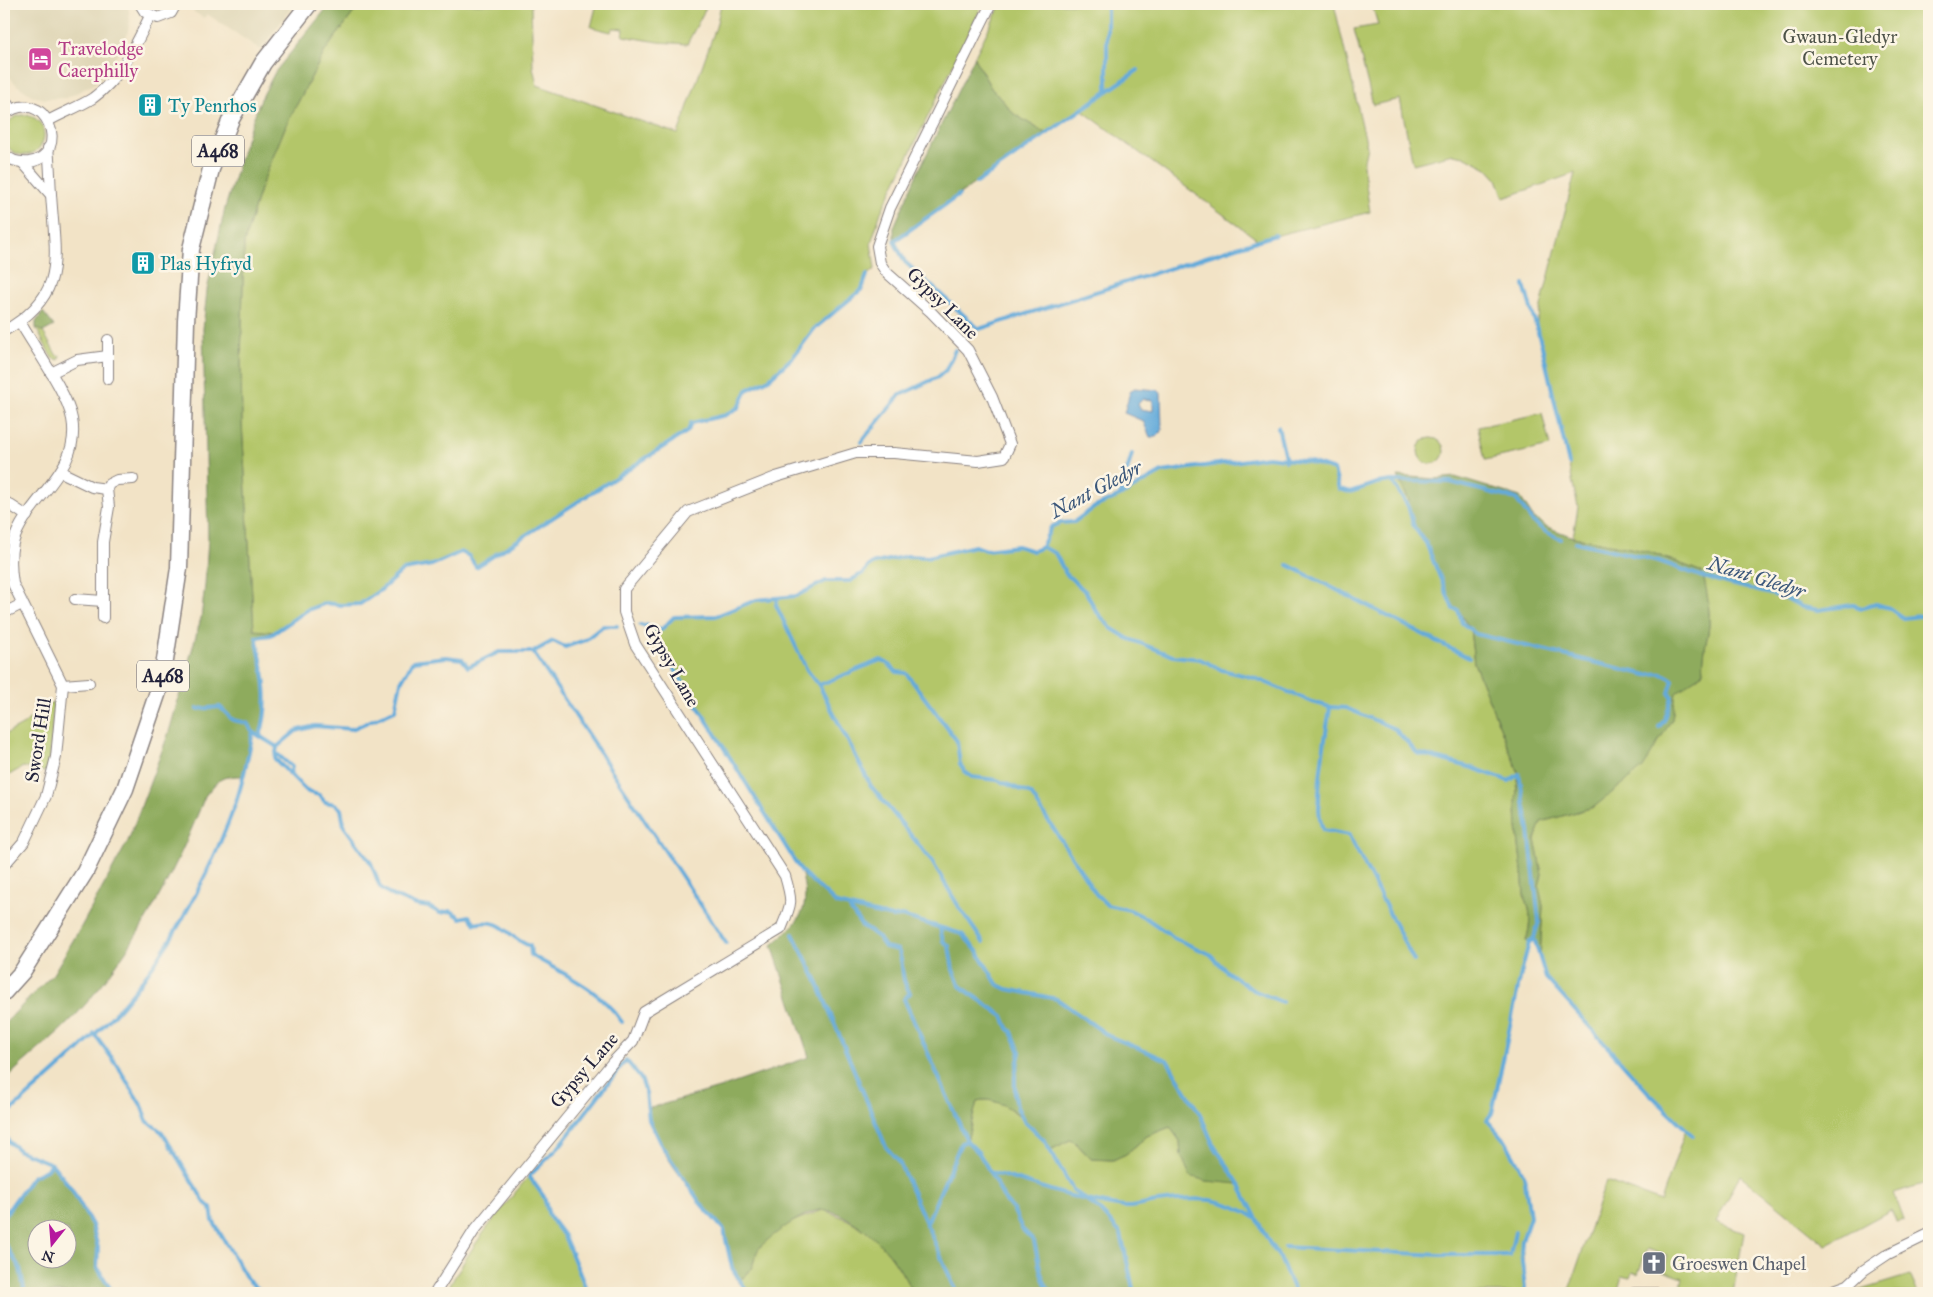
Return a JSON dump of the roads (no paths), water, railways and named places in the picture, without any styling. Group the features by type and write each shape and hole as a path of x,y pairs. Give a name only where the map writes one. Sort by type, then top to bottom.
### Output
{"main road":[{"name":"A468","path":"4,992 22,972 85,872 124,789 162,680 179,568 186,321 191,249 211,169 231,119 263,63 309,4"}],"street":[{"path":"140,4 150,16 164,17 174,10 176,4"},
{"name":"Gypsy Lane","path":"435,1293 474,1231 612,1062 633,1041 644,1012 781,929 792,899 785,876 635,644 624,612 624,589 688,512 776,477 856,453 894,453 978,461 1004,457 1010,444 992,397 968,350 931,312 886,272 880,263 877,246 890,208 991,4"},
{"path":"48,121 91,99 108,85 137,43 150,16"},
{"path":"4,98 7,112 20,107 36,109 48,121 52,132 48,148 55,258 54,272 49,288 39,304 20,322 4,331"},
{"path":"4,154 17,162 23,163 40,158 48,148"},
{"path":"23,163 50,195"},
{"path":"4,501 27,516 61,472 72,443 72,420 50,373 20,322"},
{"path":"108,340 108,379"},
{"path":"50,373 77,360 108,356"},
{"path":"61,472 92,487 106,489"},
{"path":"103,618 103,542 109,507 106,489 109,484 117,480 133,479"},
{"name":"Sword Hill","path":"4,865 24,842 46,796 56,757 63,685 52,659 13,584 11,558 13,544 27,516"},
{"path":"75,599 103,601"},
{"path":"4,613 22,604"},
{"path":"63,685 89,683"},
{"path":"1826,1293 1848,1285 1864,1270 1888,1254 1929,1234"},
{"path":"1634,1293 1682,1293"}],"water":[{"path":"1134,388 1158,390 1161,393 1162,431 1156,437 1150,437 1143,421 1124,413 1130,392","holes":["1143,399 1153,400 1153,411 1140,409 1138,404"]}],"waterway":[{"path":"1107,4 1107,89"},
{"path":"976,183 1138,70"},
{"path":"959,195 894,241 905,262 979,329 1275,235"},
{"path":"260,736 266,699 264,675 256,637 271,635 307,610 326,603 341,605 360,604 382,589 403,570 432,565 461,552 469,556 476,567 688,431 691,423 726,415 739,407 747,390 769,379 793,357 814,329 862,289 867,275"},
{"path":"1524,285 1542,346 1569,464"},
{"path":"861,442 900,395 938,377 946,370 955,350"},
{"path":"1278,427 1286,461"},
{"path":"1120,495 1132,454"},
{"name":"Nant Gledyr","path":"640,625 661,630 674,617 716,616 756,600 796,596 826,581 850,581 863,573 871,564 907,556 928,557 975,546 986,550 1017,546 1033,551 1042,547 1051,527 1060,523 1074,522 1095,507 1120,496 1162,472 1268,457 1310,462 1334,470 1339,489 1350,492 1377,483 1392,481 1450,482 1516,499 1532,521 1546,532 1561,539"},
{"path":"1392,481 1408,506 1414,527 1426,543 1453,609 1458,610 1462,623 1476,634 1647,675 1657,673 1667,676 1673,680 1669,693 1672,697 1665,719 1659,727"},
{"name":"Nant Gledyr","path":"1576,542 1659,561 1703,577 1786,598 1802,607 1818,610 1853,605 1862,608 1876,604 1889,608 1903,618 1929,615"},
{"path":"1042,547 1055,553 1066,574 1086,592 1096,611 1111,628 1127,638 1173,656 1200,659 1222,670 1255,678 1312,702 1330,707 1346,708 1395,729 1417,753 1473,768 1509,781 1519,774 1529,830 1539,921 1534,938 1529,943 1521,973 1492,1113 1487,1120 1506,1142 1524,1175 1530,1217 1522,1241 1521,1253 1525,1288 1523,1293"},
{"path":"1288,565 1469,658"},
{"path":"777,599 776,605 807,670 819,685 871,786 931,860 959,907 983,942"},
{"path":"647,625 801,871 837,904 892,917 902,916 962,934 978,952 997,984 1007,989 1057,999 1109,1036 1167,1060 1200,1114 1213,1144 1239,1184 1270,1244 1280,1258 1295,1293"},
{"name":"Nant Gledyr","path":"197,709 220,707 233,720 247,723 253,732 277,747 296,731 315,726 352,729 395,710 401,682 413,661 446,657 462,659 468,667 499,652 533,652 553,641 565,647 585,640 603,626 617,626"},
{"path":"533,652 726,943"},
{"path":"819,685 881,660 897,672 906,673 957,741 960,764 965,772 972,777 997,780 1031,794 1096,894 1107,905 1130,910 1146,918 1176,939 1210,954 1226,971 1253,990 1282,1002"},
{"path":"1330,707 1319,787 1320,818 1323,830 1349,835 1414,961"},
{"path":"4,1117 76,1053 110,1019 141,982 170,941 218,849 236,802 253,732"},
{"path":"277,747 275,759 308,792 319,795 325,802 335,804 341,809 344,826 371,863 380,887 391,895 416,905 429,907 440,913 451,911 461,918 469,916 475,924 493,923 499,926 530,946 531,955 593,992 613,1010 622,1022"},
{"path":"276,753 292,767 290,774"},
{"path":"850,909 861,925 878,937 885,947 898,950 904,982 910,993 904,999 967,1141 979,1153 1006,1202 1013,1209 1022,1229 1034,1241 1041,1273 1049,1293"},
{"path":"940,928 943,941 949,946 953,970 960,986 1003,1016 1008,1028 1012,1032 1020,1052 1015,1076 1015,1095 1017,1107 1024,1121 1044,1140 1073,1190 1101,1211 1121,1234 1134,1293"},
{"path":"793,934 816,979 886,1147 899,1162 957,1293"},
{"path":"1534,938 1546,978 1647,1091 1693,1136"},
{"path":"94,1033 117,1065 141,1105 147,1121 162,1132 205,1203 211,1208 213,1221 247,1279 263,1293"},
{"path":"588,1293 564,1236 549,1216 544,1197 529,1176 559,1147 626,1060 641,1079 646,1093 649,1120 660,1143 701,1204 724,1230 732,1268 748,1293"},
{"path":"4,1133 9,1142 20,1151 52,1164 71,1188 92,1225 98,1248 97,1267 113,1293"},
{"path":"926,1225 961,1143 967,1141"},
{"path":"4,1216 32,1177 46,1170 52,1164"},
{"path":"990,1172 1073,1196 1124,1207 1172,1200 1210,1200 1233,1206 1257,1219"},
{"path":"1284,1247 1440,1255 1510,1255 1515,1232"},
{"path":"4,1243 20,1268 25,1293"}],"place":[{"name":"Travelodge Caerphilly","path":"40,59"},
{"name":"Ty Penrhos","path":"150,105"},
{"name":"Plas Hyfryd","path":"143,263"},
{"name":"Groeswen Chapel","path":"1654,1263"}],"park label":[{"name":"Gwaun-Gledyr Cemetery","path":"1840,47"}]}
